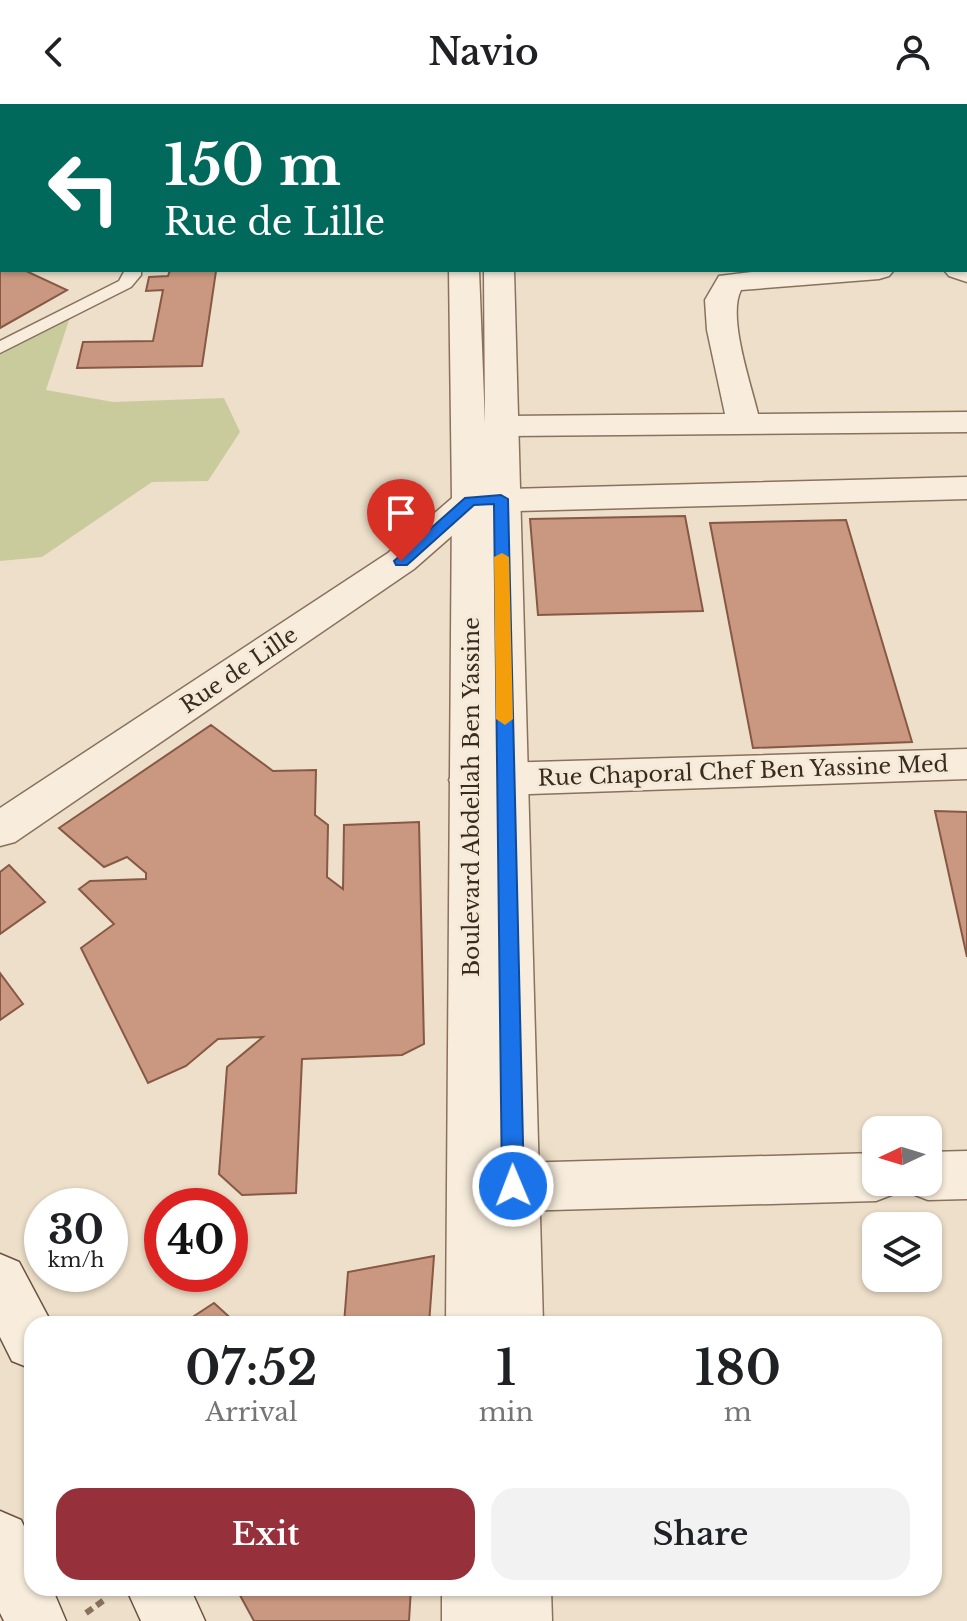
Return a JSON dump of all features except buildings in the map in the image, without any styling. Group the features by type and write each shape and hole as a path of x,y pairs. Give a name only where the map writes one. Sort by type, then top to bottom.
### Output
{"street":[{"name":"Boulevard Abdellah Ben Yassine","path":"464,272 486,500 493,1187 514,1316"},
{"name":"Boulevard Abdellah Ben Yassine","path":"486,500 500,426 499,272"},
{"path":"744,424 723,330 720,300 730,282 854,272"},
{"path":"500,426 967,422"},
{"path":"486,500 967,488"},
{"name":"Rue de Lille","path":"0,830 401,561 486,500"},
{"name":"Rue Chaporal Chef Ben Yassine Med","path":"488,779 967,764"},
{"path":"942,1176 967,1175"},
{"path":"493,1187 862,1177"},
{"name":"Boulevard Abdellah Ben Yassine","path":"475,1316 493,1187"},
{"path":"0,1280 24,1326"},
{"path":"0,1541 24,1596"},
{"path":"24,1596 35,1621"},
{"path":"139,1596 174,1621"},
{"path":"473,1596 473,1621"},
{"path":"520,1596 521,1621"}],"lane":[{"path":"0,348 125,284 133,272"}],"path":[{"path":"76,1621 125,1596"}],"green space":[{"path":"71,314 46,390 113,402 224,398 240,432 208,481 152,482 42,557 0,561 0,355"}],"slow traffic":[{"path":"502,557 505,719"}],"route":[{"path":"401,561 470,501 501,499 513,1186"}]}
